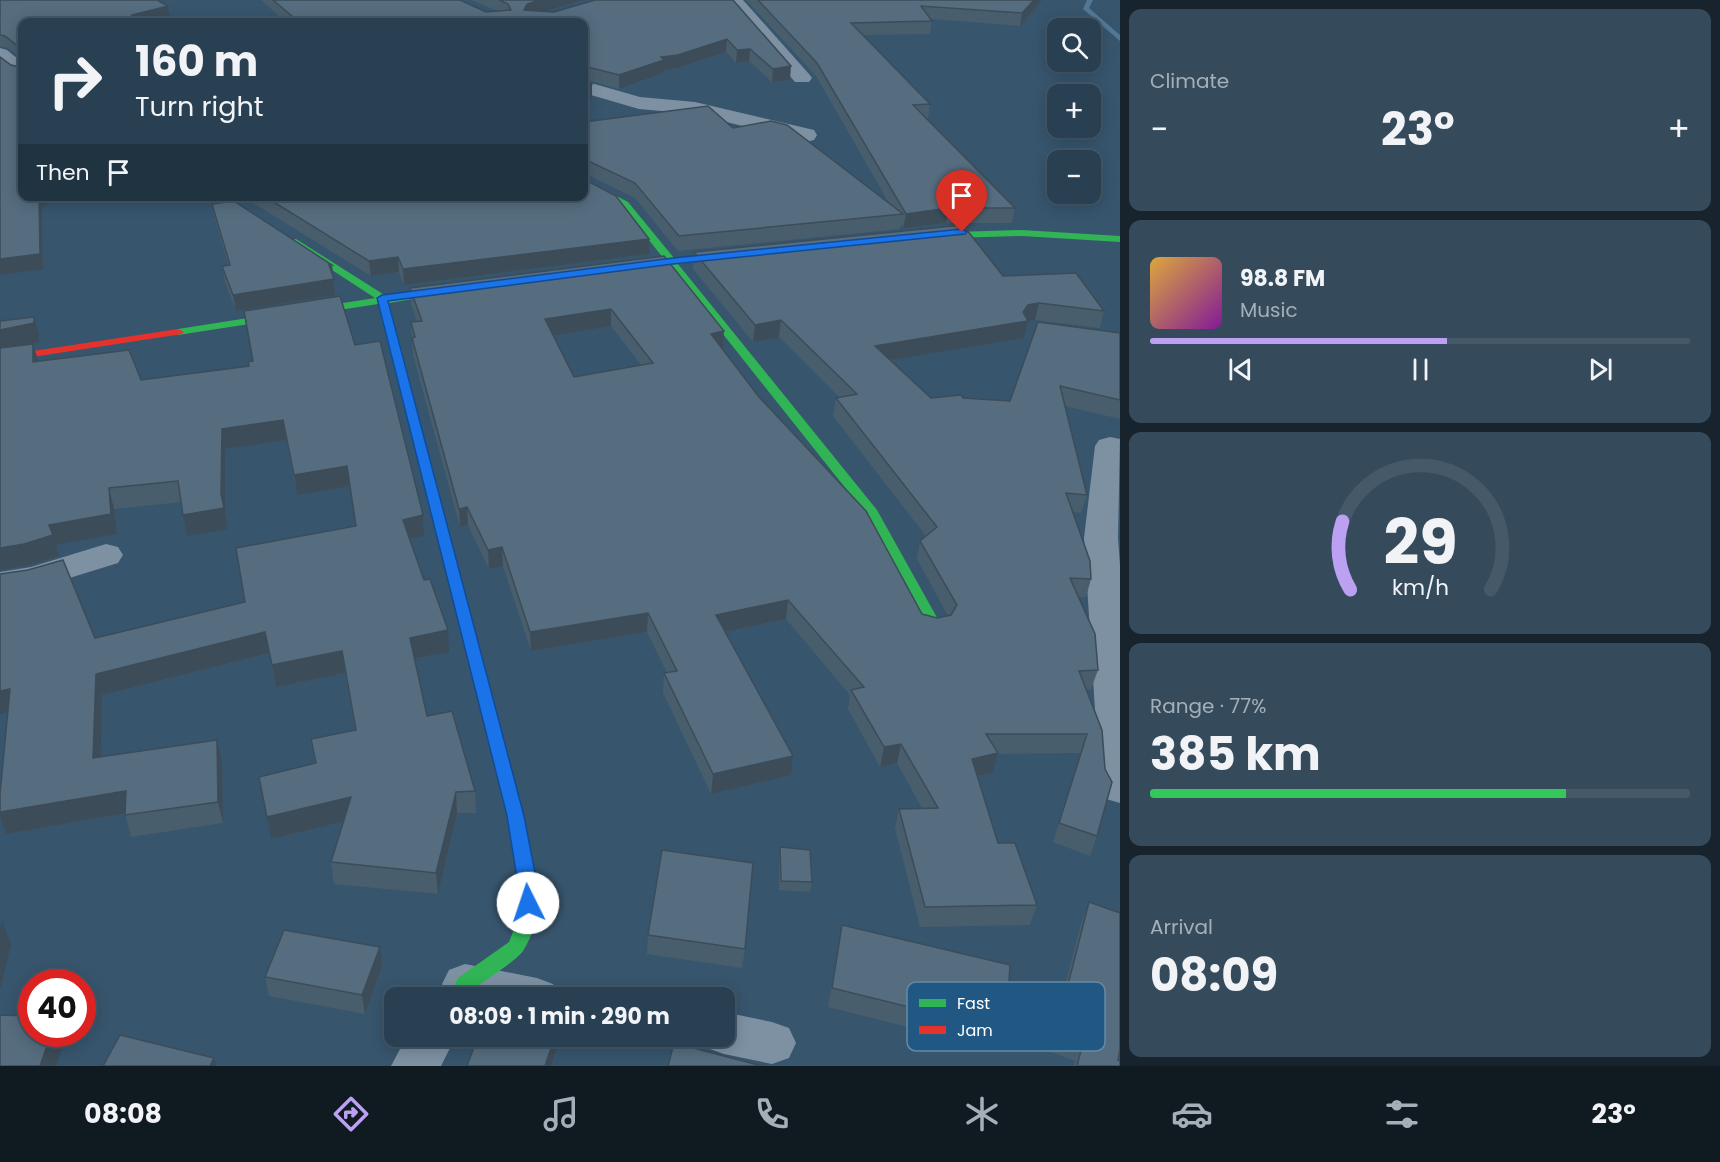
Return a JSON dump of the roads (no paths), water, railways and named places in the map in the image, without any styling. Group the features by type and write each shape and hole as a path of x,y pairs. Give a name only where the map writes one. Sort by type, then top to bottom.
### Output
{"street":[{"path":"733,0 802,78"},
{"path":"0,54 18,69"},
{"path":"588,88 639,103 695,108 806,135"},
{"path":"588,184 625,204 673,261 872,513 933,623"},
{"path":"904,238 962,232 1053,233 1120,239"},
{"path":"284,235 382,298 515,816 529,888 527,919 516,947 466,987"},
{"path":"615,268 754,253"},
{"path":"0,358 382,298 464,288"},
{"path":"1110,446 1120,788"},
{"path":"0,583 34,578 106,555"},
{"path":"735,1035 772,1042"},
{"path":"416,1066 427,1047"}],"waterway":[{"path":"1090,0 1085,8 1120,39"}]}
